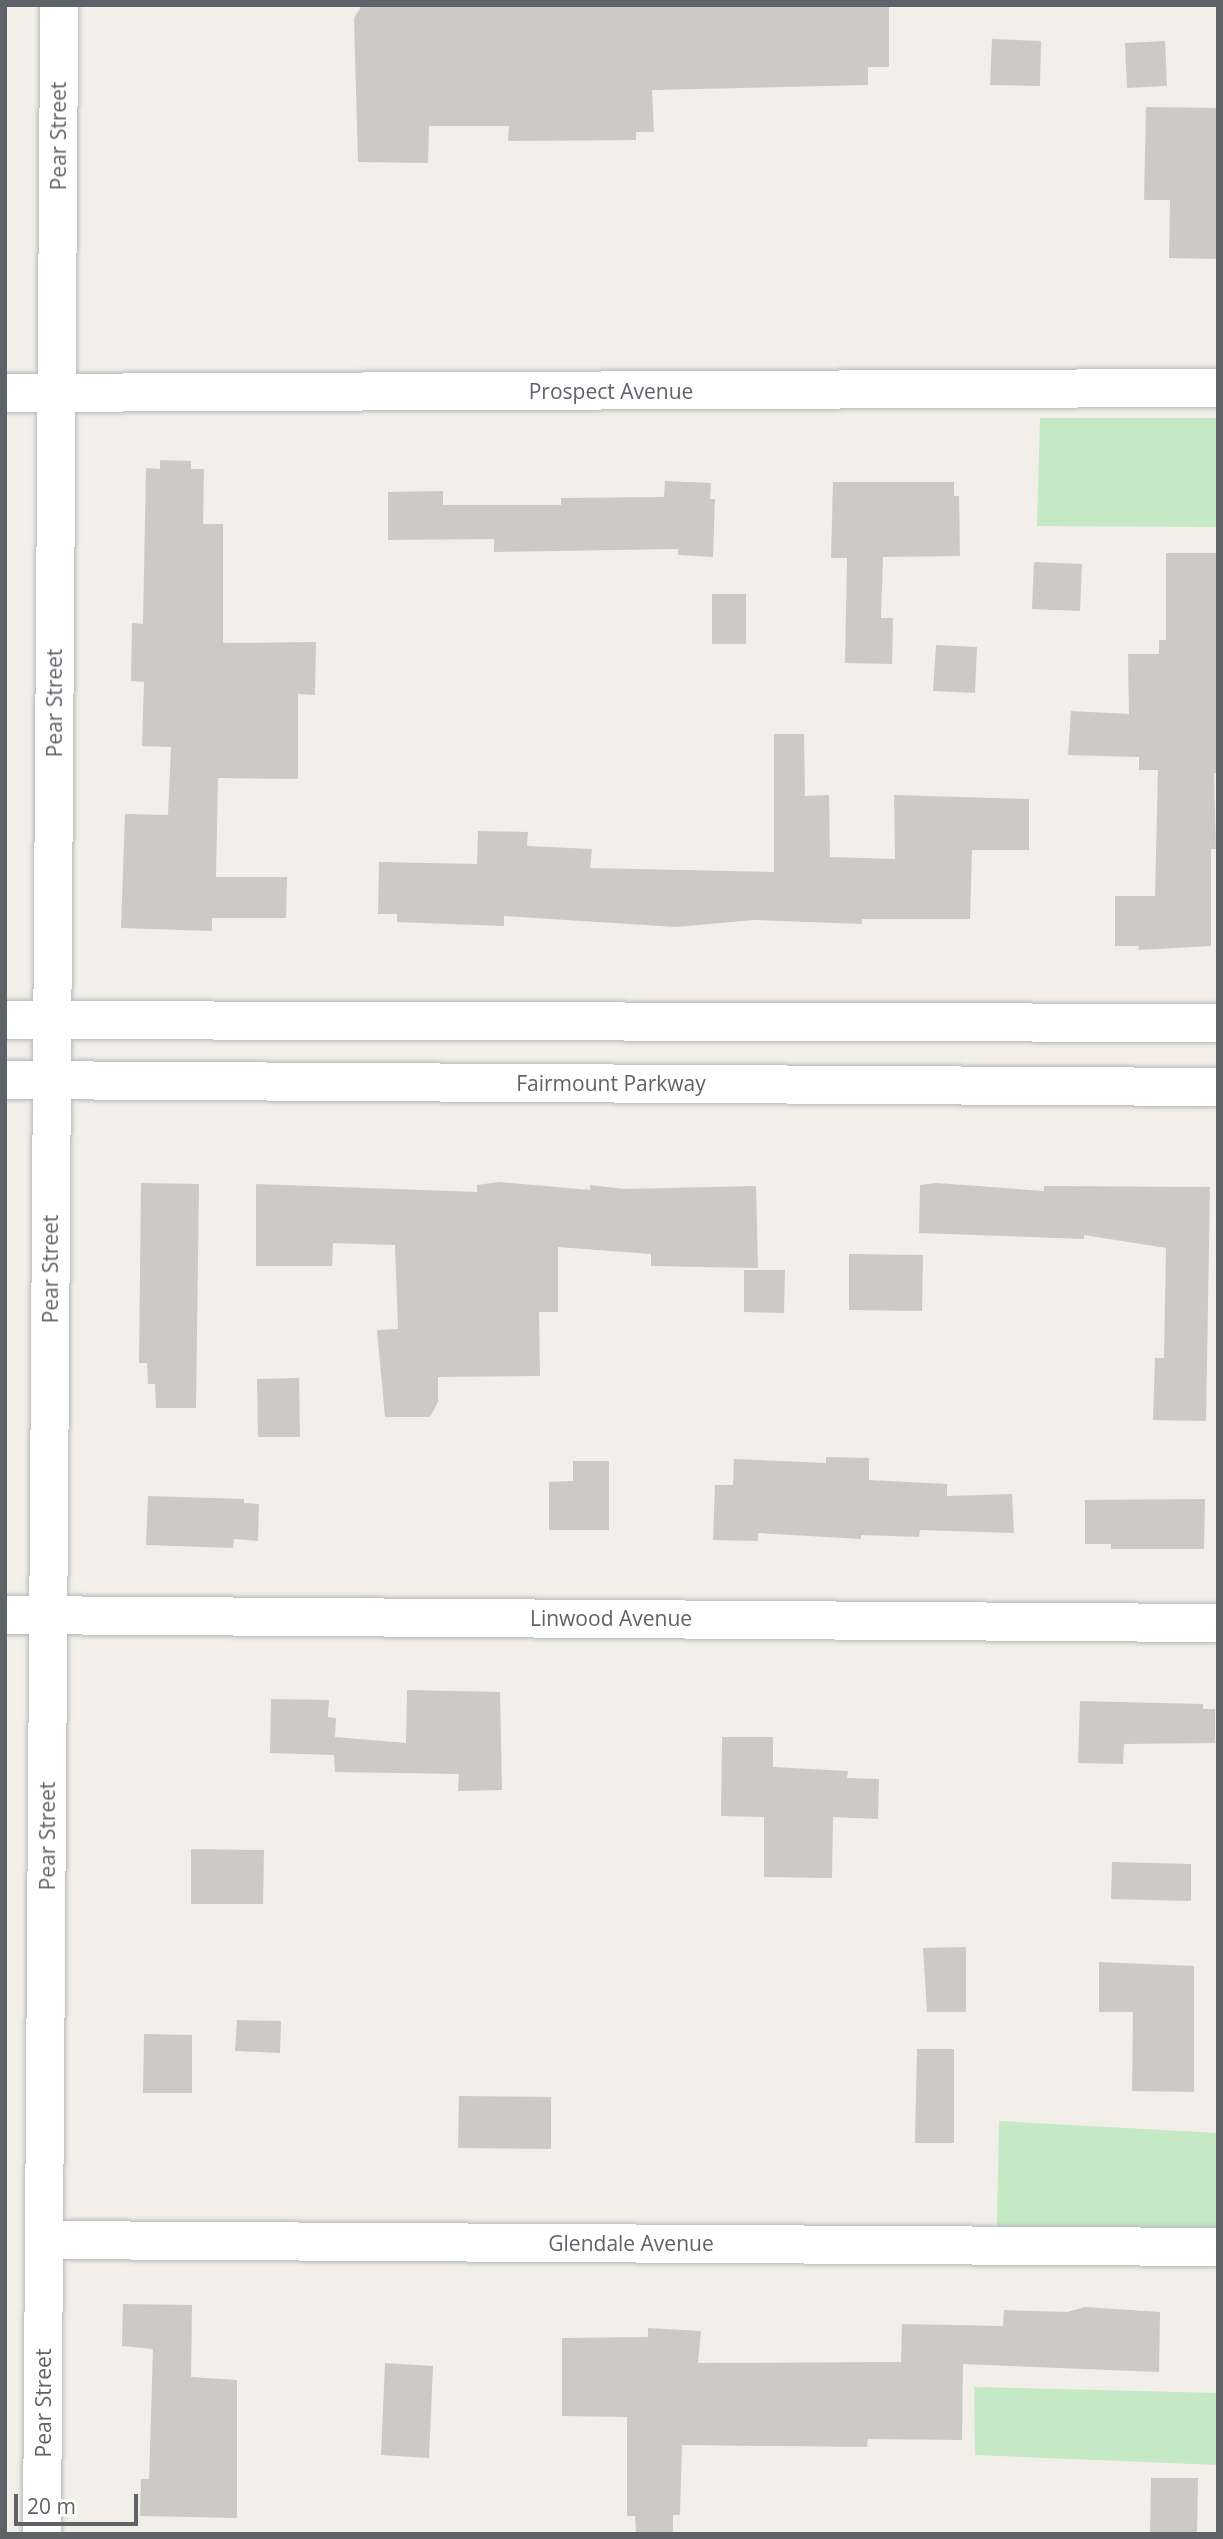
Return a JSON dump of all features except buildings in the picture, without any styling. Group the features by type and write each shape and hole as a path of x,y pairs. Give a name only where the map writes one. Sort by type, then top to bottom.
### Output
{"street":[{"name":"Pear Street","path":"42,2534 58,5"},
{"name":"Prospect Avenue","path":"5,393 1218,388"},
{"path":"5,1020 1218,1023"},
{"name":"Fairmount Parkway","path":"5,1080 1218,1087"},
{"name":"Linwood Avenue","path":"5,1615 1218,1623"},
{"name":"Glendale Avenue","path":"44,2240 1218,2247"}],"green space":[{"path":"1040,418 1218,418 1218,527 1037,526"},
{"path":"999,2121 1218,2133 1218,2228 997,2227"},
{"path":"974,2387 1218,2393 1218,2465 975,2455"}]}
